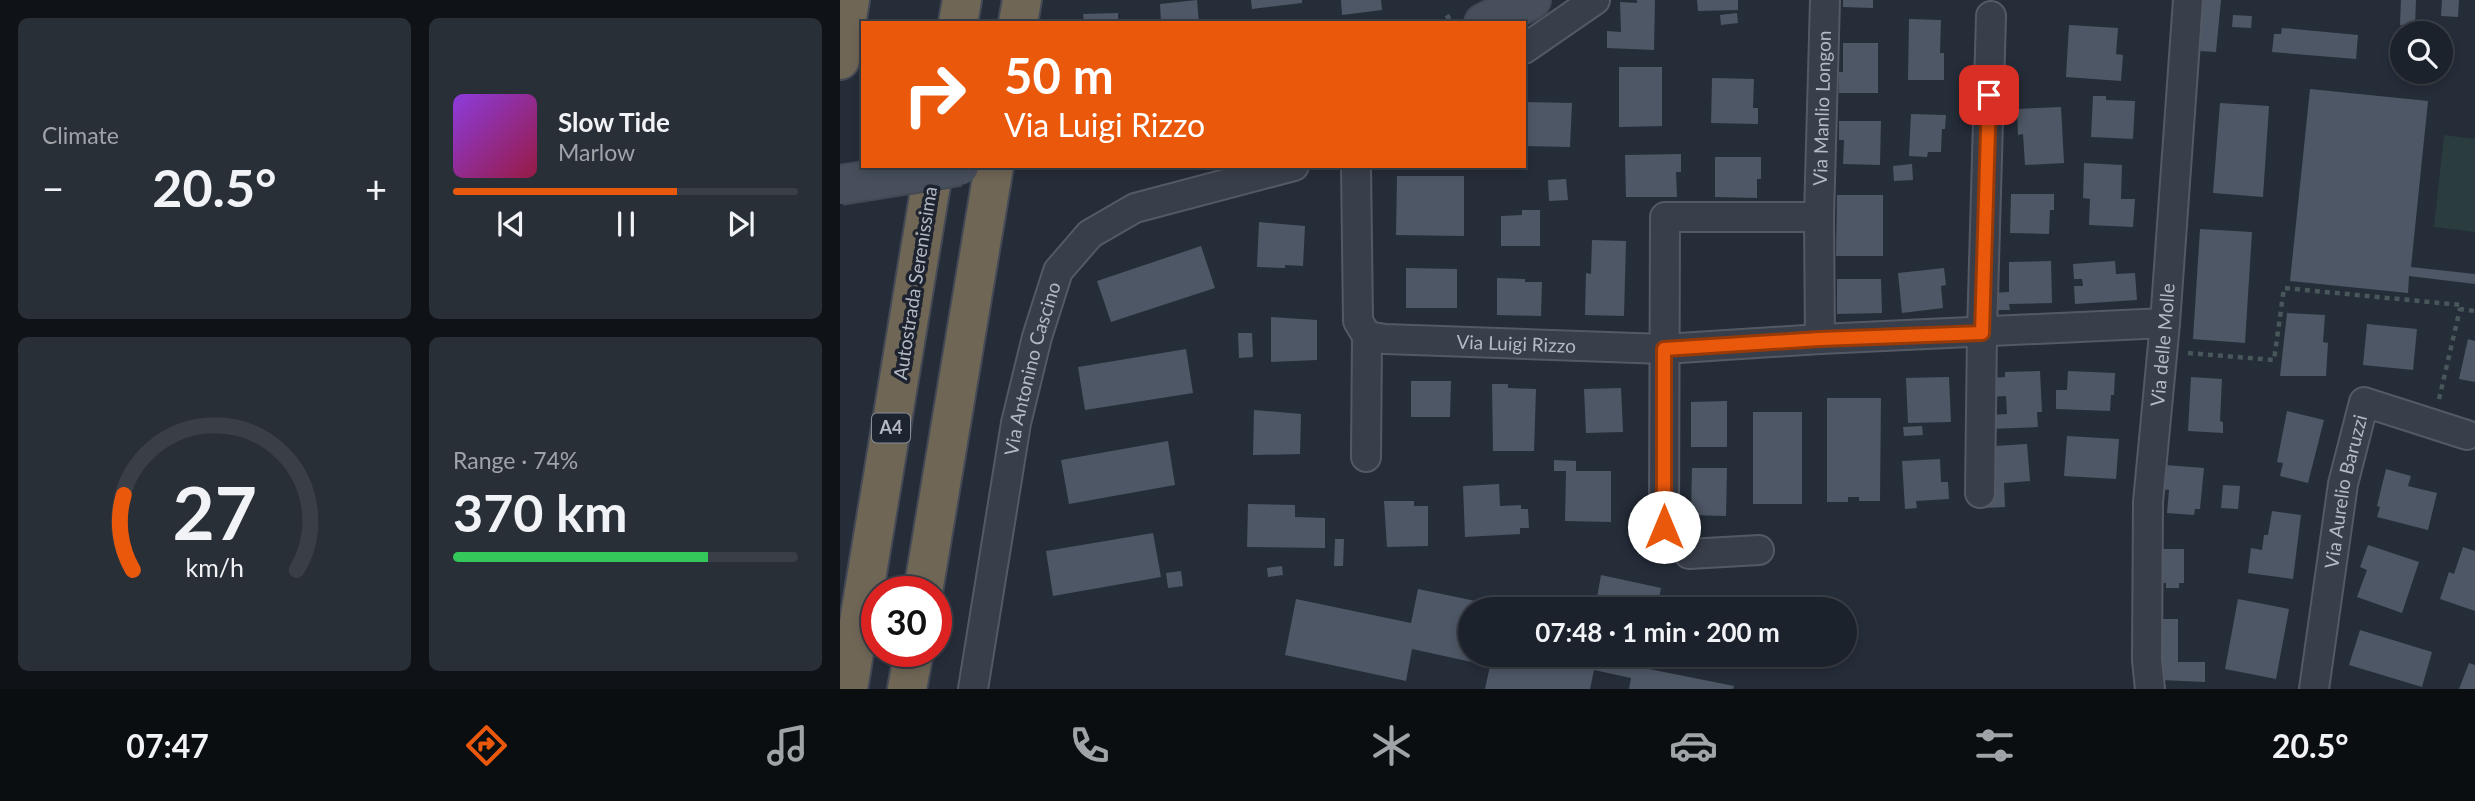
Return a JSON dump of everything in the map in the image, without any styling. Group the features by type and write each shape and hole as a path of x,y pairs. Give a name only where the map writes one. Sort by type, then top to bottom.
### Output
{"highway":[{"path":"840,60 850,0"},
{"path":"958,21 962,0"},
{"path":"1018,21 1022,0"},
{"name":"Autostrada Serenissima","path":"848,689 934,168"},
{"path":"926,576 994,168"},
{"path":"907,689 911,667"}],"street":[{"path":"1488,21 1531,0"},
{"path":"1526,48 1595,0"},
{"name":"Via Manlio Longon","path":"1820,339 1819,217 1825,0"},
{"name":"Via delle Molle","path":"2150,689 2147,660 2148,502 2164,337 2188,0"},
{"path":"1980,494 1991,16"},
{"path":"840,185 946,168"},
{"name":"Via Antonino Cascino","path":"973,689 1016,423 1037,337 1058,271 1090,234 1135,208 1286,168"},
{"path":"1356,168 1358,321 1367,336 1366,457"},
{"path":"1759,550 1689,554 1664,527 1665,217 1819,217"},
{"name":"Via Luigi Rizzo","path":"1367,336 1385,339 1664,349 1820,339 1982,333 2164,337"},
{"name":"Via Aurelio Baruzzi","path":"2314,689 2343,484 2364,402 2467,435"}],"path":[{"path":"2164,337 2274,360 2284,288 2461,305 2433,424"},
{"path":"2460,309 2475,311"}],"shaded area":[{"path":"2444,135 2475,139 2475,232 2434,227"}],"building":[{"path":"1197,0 1199,21 1161,21 1160,4"},
{"path":"1251,0 1302,0 1302,3 1252,9"},
{"path":"1341,0 1381,0 1382,10 1342,15"},
{"path":"1637,0 1655,0 1654,50 1607,48 1607,31 1621,32 1620,2 1637,3"},
{"path":"1697,0 1738,0 1738,10 1698,11"},
{"path":"1843,0 1873,0 1873,8 1843,7"},
{"path":"2203,0 2221,0 2216,52 2200,51"},
{"path":"2401,0 2416,0 2415,21 2400,21"},
{"path":"2442,0 2459,0 2458,17 2441,16"},
{"path":"1118,13 1118,21 1084,21 1083,14"},
{"path":"1737,13 1738,23 1721,25 1720,15"},
{"path":"2233,15 2252,16 2251,28 2232,27"},
{"path":"1909,19 1941,20 1940,53 1944,53 1944,80 1908,80"},
{"path":"2069,25 2118,28 2116,54 2123,55 2121,81 2066,77"},
{"path":"2282,28 2358,35 2356,59 2272,52 2274,34 2281,34"},
{"path":"1843,43 1878,43 1878,93 1839,93 1839,72 1843,72"},
{"path":"1619,67 1662,67 1662,126 1619,127"},
{"path":"1712,78 1754,79 1753,108 1758,108 1758,124 1711,123"},
{"path":"2310,89 2428,101 2411,267 2475,274 2475,284 2409,276 2408,293 2290,281"},
{"path":"2093,96 2106,96 2106,100 2135,101 2133,139 2091,137"},
{"path":"1526,102 1572,103 1570,147 1526,146"},
{"path":"2220,103 2269,106 2263,197 2213,193"},
{"path":"2061,107 2064,163 2025,165 2023,134 2018,135 2017,109"},
{"path":"1911,114 1946,115 1941,152 1928,152 1927,157 1909,156"},
{"path":"1839,121 1881,121 1880,165 1843,164 1844,140 1839,140"},
{"path":"1681,154 1681,172 1676,172 1677,197 1626,197 1625,155"},
{"path":"1715,157 1761,157 1761,179 1757,179 1757,198 1715,197"},
{"path":"2084,163 2122,165 2121,199 2135,199 2133,227 2089,225 2090,199 2083,198"},
{"path":"1912,164 1913,180 1894,181 1893,166"},
{"path":"1397,176 1464,176 1464,236 1396,235"},
{"path":"1566,179 1568,200 1549,201 1548,180"},
{"path":"2011,194 2054,194 2049,234 2010,233"},
{"path":"1837,195 1883,195 1883,256 1836,256"},
{"path":"1522,210 1540,210 1540,246 1501,246 1501,216 1522,215"},
{"path":"1259,222 1305,226 1303,266 1257,267"},
{"path":"2200,229 2252,232 2245,343 2193,339"},
{"path":"1592,240 1626,241 1624,316 1585,315 1586,273 1591,274"},
{"path":"1201,246 1215,288 1111,322 1097,281"},
{"path":"2051,261 2052,303 2009,304 2010,310 1992,310 1992,293 2009,292 2009,262"},
{"path":"2115,261 2116,274 2135,273 2137,300 2075,304 2074,286 2083,286 2082,279 2074,279 2073,264"},
{"path":"1406,268 1457,269 1457,308 1406,308"},
{"path":"1944,268 1946,285 1941,286 1943,308 1902,313 1898,273"},
{"path":"1497,278 1542,282 1541,316 1497,315"},
{"path":"1837,279 1881,279 1882,313 1837,314"},
{"path":"2287,313 2325,315 2323,342 2328,343 2326,376 2280,376"},
{"path":"1271,317 1317,320 1317,360 1271,362"},
{"path":"2367,324 2417,329 2413,370 2363,365"},
{"path":"1238,333 1252,333 1253,357 1239,358"},
{"path":"2468,339 2475,341 2475,382 2459,379"},
{"path":"1186,349 1193,393 1085,410 1078,367"},
{"path":"2040,371 2042,412 2037,412 2038,427 1990,429 1989,415 2007,414 2006,396 1989,397 1988,378 2005,377 2005,372"},
{"path":"2068,371 2115,373 2110,411 2056,409 2056,390 2067,390"},
{"path":"1949,377 1951,422 1908,423 1906,378"},
{"path":"2191,377 2222,379 2220,421 2223,422 2223,433 2188,431"},
{"path":"1411,381 1451,381 1450,417 1411,417"},
{"path":"1492,384 1508,384 1508,388 1536,389 1534,451 1493,451"},
{"path":"1621,388 1623,432 1586,433 1584,389"},
{"path":"1827,398 1881,398 1880,501 1859,501 1859,497 1848,497 1848,502 1827,502"},
{"path":"1727,401 1727,447 1691,447 1691,402"},
{"path":"1254,410 1301,414 1300,454 1253,455"},
{"path":"2287,411 2324,420 2308,483 2280,476 2283,463 2277,462"},
{"path":"1753,412 1802,412 1802,504 1753,504"},
{"path":"1922,426 1923,435 1904,436 1903,427"},
{"path":"2067,436 2119,439 2116,479 2064,476"},
{"path":"1168,441 1175,485 1069,504 1061,460"},
{"path":"2027,444 2030,481 2004,483 2005,507 1985,508 1990,463 1995,462 1994,446"},
{"path":"1940,459 1941,482 1948,482 1949,499 1916,501 1917,508 1905,509 1902,461"},
{"path":"1554,460 1576,461 1576,471 1611,471 1611,522 1565,521 1566,471 1554,471"},
{"path":"2165,465 2204,468 2200,509 2195,509 2194,515 2167,513 2169,490 2161,489"},
{"path":"1692,468 1727,468 1726,516 1691,515"},
{"path":"2386,469 2411,476 2408,486 2437,493 2428,530 2377,517"},
{"path":"1499,484 1500,506 1521,505 1521,509 1528,509 1529,528 1520,528 1520,534 1465,537 1463,486"},
{"path":"2223,485 2240,486 2238,509 2221,508"},
{"path":"1384,501 1414,501 1414,506 1428,506 1428,546 1387,547"},
{"path":"1248,504 1295,505 1295,517 1325,518 1325,548 1247,547"},
{"path":"2272,511 2301,515 2293,579 2248,573 2251,548 2262,550"},
{"path":"1153,533 1161,577 1053,596 1046,551"},
{"path":"1335,539 1344,539 1343,566 1334,566"},
{"path":"2368,545 2419,562 2402,613 2357,597 2367,570 2360,567"},
{"path":"2463,547 2475,551 2475,611 2440,599 2449,572 2454,574"},
{"path":"2153,549 2184,549 2184,583 2179,583 2179,588 2166,588 2166,583 2153,583"},
{"path":"1282,566 1283,575 1268,577 1267,568"},
{"path":"1181,571 1183,586 1168,588 1166,573"},
{"path":"1601,575 1661,588 1659,597 1597,597"},
{"path":"1418,589 1458,597 1458,659 1412,649 1406,681 1285,655 1296,599 1411,623"},
{"path":"2238,599 2289,609 2276,679 2225,669"},
{"path":"2153,619 2178,619 2178,662 2205,662 2205,682 2160,680"},
{"path":"2360,630 2432,652 2422,687 2349,665"},
{"path":"2469,663 2475,665 2475,689 2459,689"},
{"path":"1490,667 1644,667 1734,686 1733,689 1629,689 1631,678 1594,670 1590,689 1485,689"}],"route":[{"path":"1664,527 1664,349 1820,339 1982,333 1989,95"}]}
